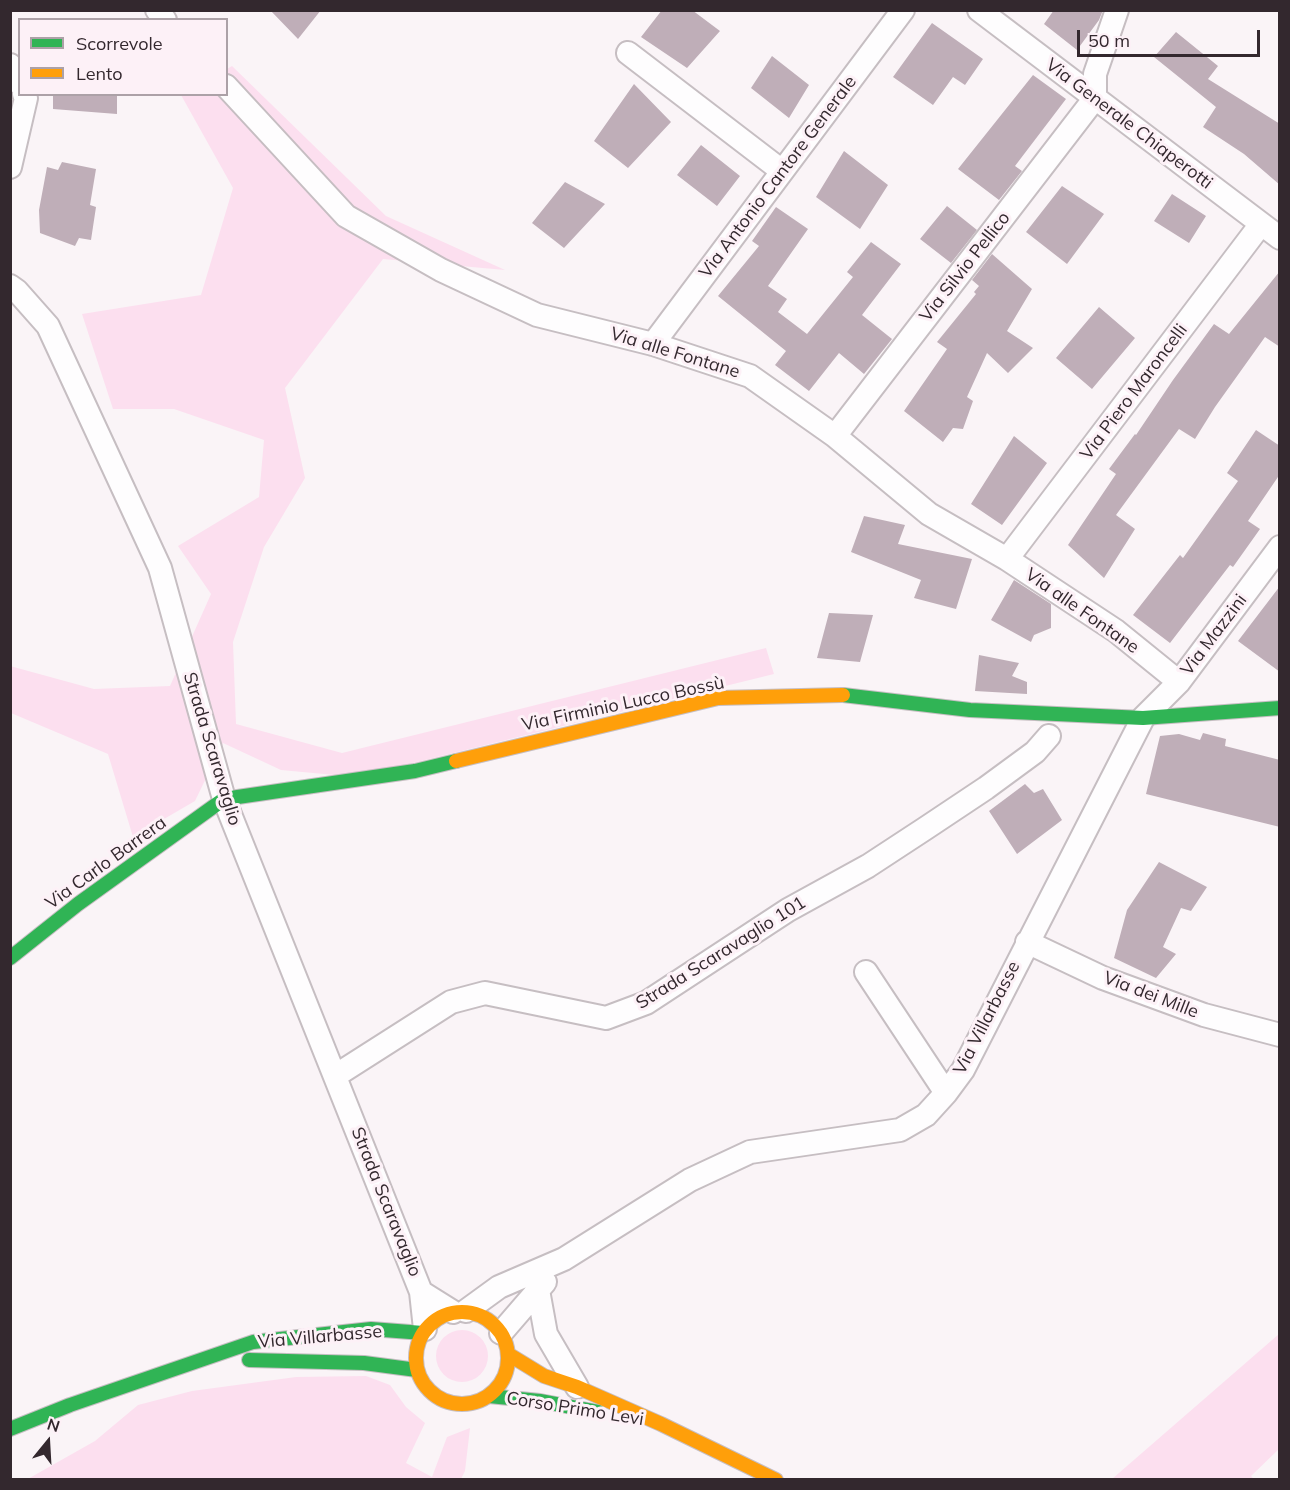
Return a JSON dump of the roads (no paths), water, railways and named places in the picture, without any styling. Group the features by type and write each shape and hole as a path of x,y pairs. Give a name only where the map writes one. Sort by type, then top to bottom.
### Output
{"street":[{"name":"Via Antonio Cantore Generale","path":"653,344 903,10"},
{"name":"Via Generale Chiaperotti","path":"979,10 1280,238"},
{"path":"1095,98 1095,74 1117,10"},
{"path":"628,53 782,171"},
{"path":"10,65 18,80"},
{"name":"Via alle Fontane","path":"228,88 346,216 441,270 537,315 653,344 750,376 835,436 929,514 1008,559 1116,631 1179,682"},
{"path":"10,167 25,96"},
{"name":"Via Silvio Pellico","path":"835,436 1095,98"},
{"name":"Via Piero Maroncelli","path":"1008,559 1261,224"},
{"name":"Strada Scaravaglio","path":"10,286 48,326 160,568 224,799 422,1292 424,1331"},
{"name":"Via Mazzini","path":"1143,718 1179,682 1280,547"},
{"name":"Via Firminio Lucco Bossù","path":"224,799 415,771 718,698 845,695 970,710 1143,718"},
{"path":"1143,718 1280,708"},
{"name":"Via Villarbasse","path":"460,1312 499,1287 564,1259 690,1180 750,1152 900,1130 926,1115 946,1093 968,1059 1026,942 1143,718"},
{"name":"Strada Scaravaglio 101","path":"335,1076 451,1002 485,993 606,1018 645,1003 788,910 868,866 943,817 1035,752 1049,736"},
{"name":"Via Carlo Barrera","path":"10,958 78,904 224,799"},
{"name":"Via dei Mille","path":"1026,942 1104,978 1204,1015 1280,1035"},
{"path":"866,972 946,1093"},
{"name":"Via Villarbasse","path":"505,1343 538,1290 564,1259"},
{"name":"Corso Primo Levi","path":"538,1290 546,1334 577,1387"},
{"name":"Strada Scaravaglio","path":"422,1292 460,1312"},
{"path":"460,1312 479,1315 492,1323 505,1343 504,1378 497,1388 489,1396 475,1402 460,1404 446,1401 433,1394 423,1383 417,1370 416,1357 418,1344 424,1331 443,1316 460,1312"},
{"name":"Via Villarbasse","path":"10,1429 70,1405 253,1342 371,1329 424,1331"},
{"name":"Corso Primo Levi","path":"505,1343 544,1376 577,1387 661,1424 776,1479"},
{"name":"Via Villarbasse","path":"184,1366 259,1359 364,1363 417,1370"},
{"name":"Corso Primo Levi","path":"489,1396 540,1401 661,1424"}]}
